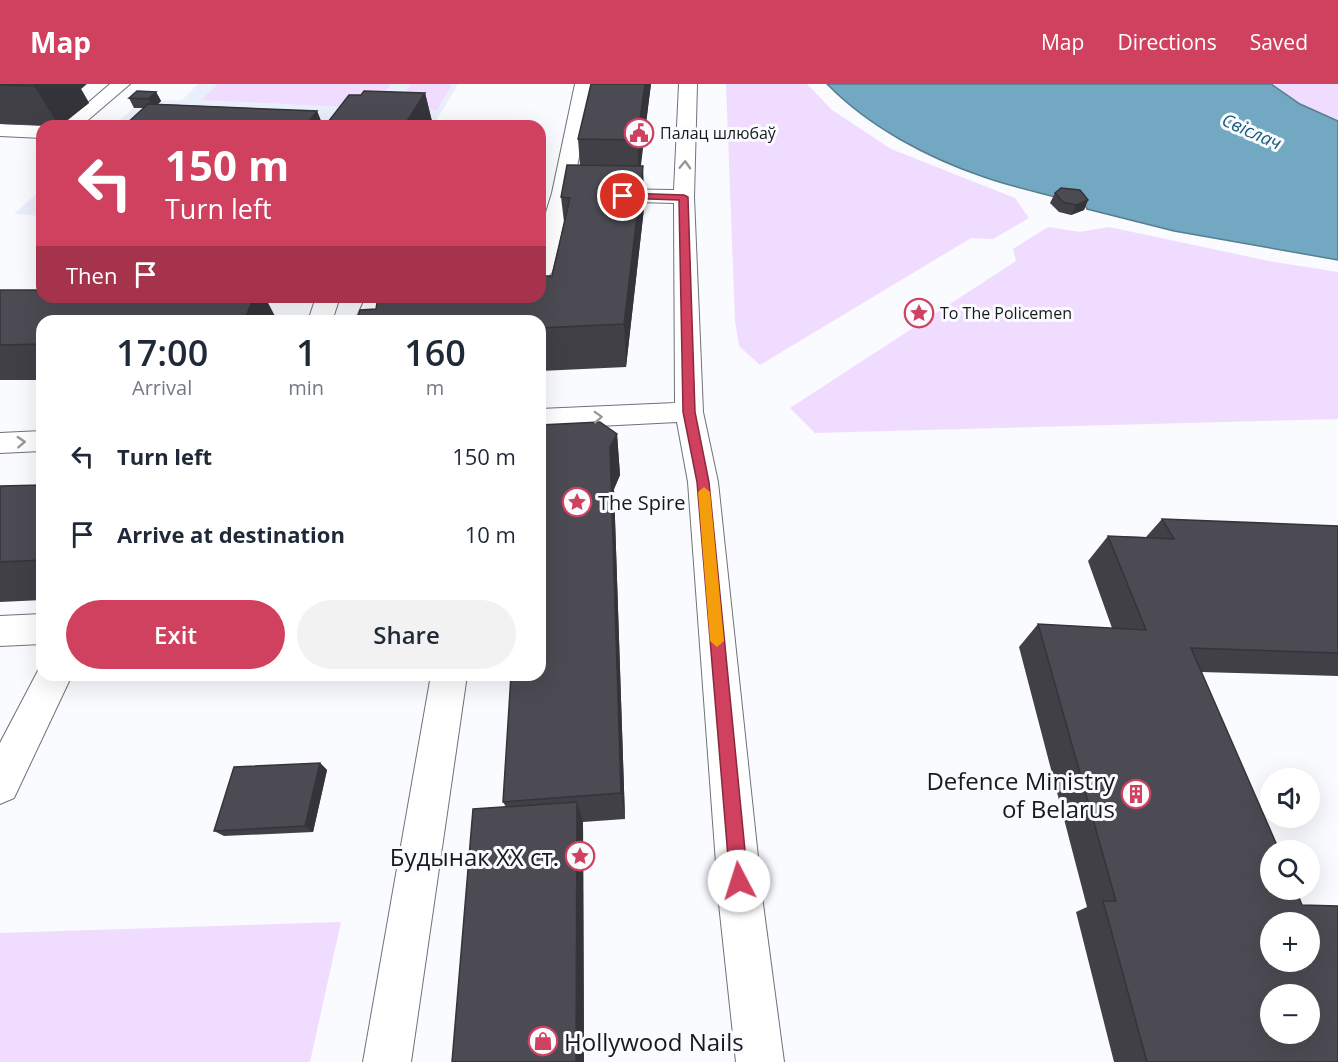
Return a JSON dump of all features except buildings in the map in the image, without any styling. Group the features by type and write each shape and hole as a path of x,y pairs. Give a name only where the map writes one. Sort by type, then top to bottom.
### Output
{"street":[{"path":"77,120 121,84"},
{"path":"546,250 562,193 584,84"},
{"path":"688,84 684,197 689,412 703,482 740,892 760,1062"},
{"path":"0,142 8,130 36,132"},
{"path":"546,192 684,197"},
{"path":"546,419 689,412"},
{"path":"0,443 36,441"},
{"path":"0,631 36,629"},
{"path":"0,784 51,681"},
{"path":"387,1062 448,681"}],"shaded area":[{"path":"198,84 458,84 437,120 120,120 142,101 182,100"},
{"path":"218,84 391,84 374,108 201,100"},
{"path":"411,84 452,84 437,110 395,108"},
{"path":"726,84 807,84 832,110 891,149 1015,198 1029,218 993,239 971,238 760,365 739,346 735,321"},
{"path":"1271,84 1338,84 1338,121 1300,104"},
{"path":"36,194 36,216 14,214"},
{"path":"1048,227 1080,232 1109,227 1269,261 1338,272 1338,419 815,433 790,408 1016,261 1013,249"},
{"path":"341,922 310,1062 0,1062 0,933"}],"water":[{"name":"Свіслач","path":"827,84 1271,84 1300,104 1338,121 1338,260 1174,231 1087,209 1085,205 984,177 900,140 861,114"}],"slow traffic":[{"path":"704,492 717,641"}],"place":[{"name":"Палац шлюбаў","path":"639,133"},
{"name":"To The Policemen","path":"919,313"},
{"name":"The Spire","path":"577,502"},
{"name":"Defence Ministry of Belarus","path":"1136,794"},
{"name":"Будынак XX ст.","path":"580,856"},
{"name":"Hollywood Nails","path":"543,1041"}],"route":[{"path":"623,196 684,197 689,412 703,482 739,881"}]}
